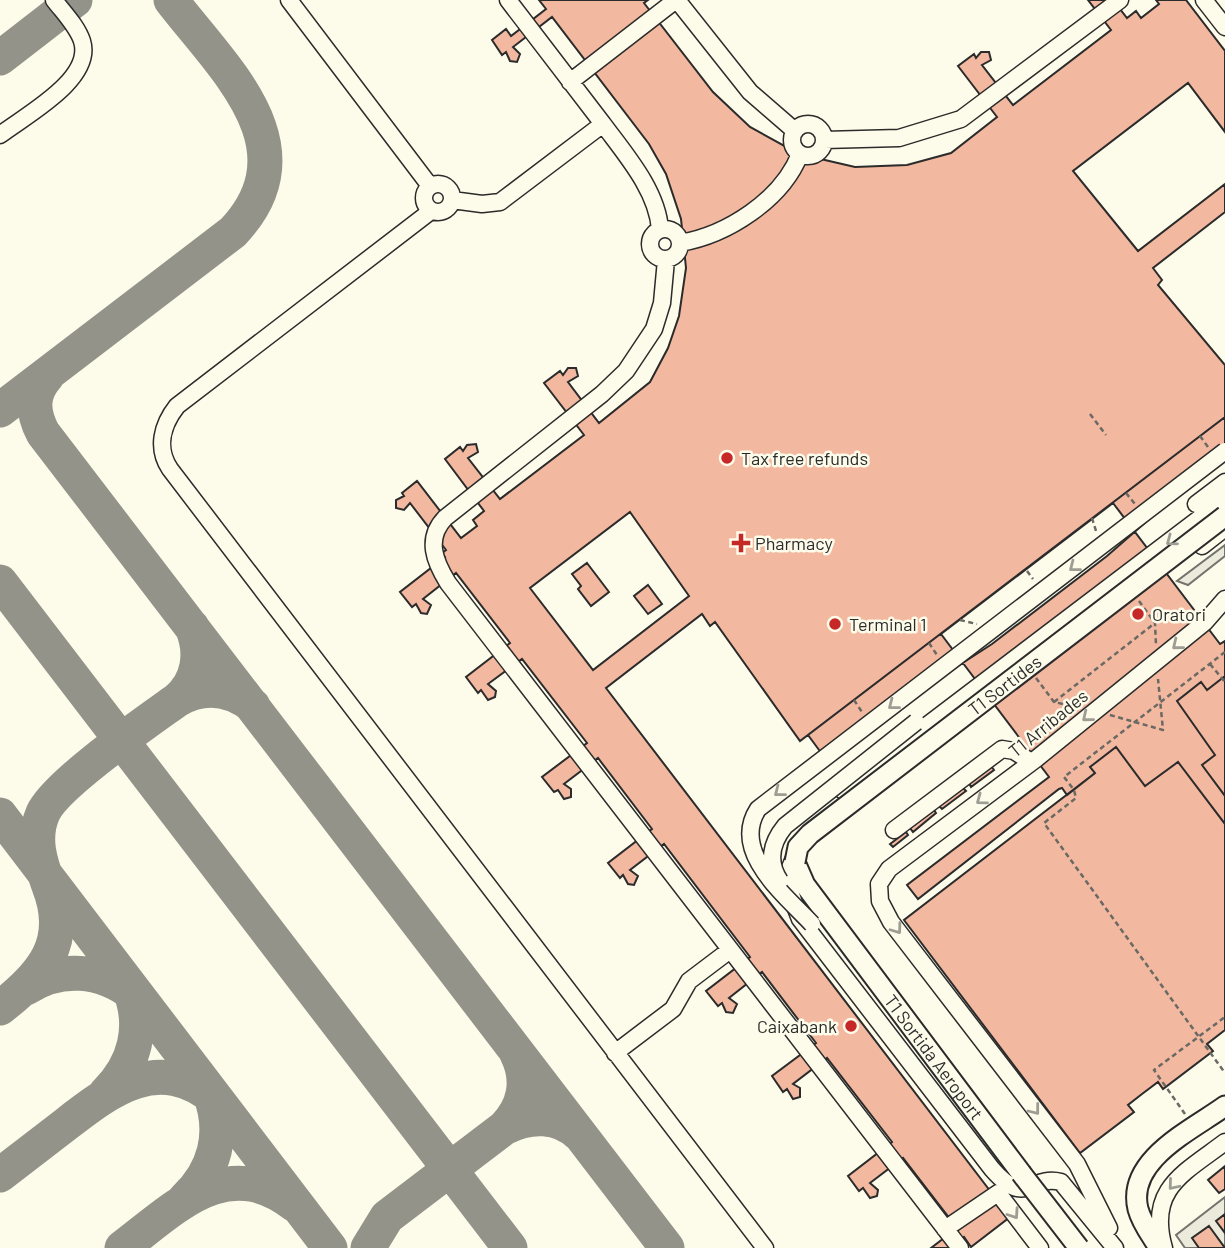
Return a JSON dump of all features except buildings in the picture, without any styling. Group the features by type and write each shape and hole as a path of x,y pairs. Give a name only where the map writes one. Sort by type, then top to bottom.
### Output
{"main road":[{"name":"T1 Sortides","path":"795,862 798,847 810,834 1225,516"},
{"name":"T1 Sortida Aeroport","path":"795,862 805,885 1079,1248"},
{"path":"1162,1248 1138,1208 1138,1187 1143,1173 1154,1158 1225,1106"}],"lane":[{"path":"0,135 66,85 81,65 83,43 77,30 54,0"},
{"path":"289,0 430,186"},
{"path":"508,0 637,170 660,229"},
{"path":"824,140 899,138 961,119 1120,0"},
{"path":"1204,0 1225,27"},
{"path":"570,82 682,2 750,92 795,131"},
{"path":"452,200 482,204 500,202 603,124"},
{"path":"802,125 812,125 820,130 824,140 820,150 813,155 800,154 794,148 795,131 802,125"},
{"path":"680,243 710,236 752,211 787,178 800,154"},
{"path":"430,186 444,185 451,192 452,200 444,211 431,211 177,406 162,430 163,456 170,469 765,1248"},
{"path":"430,186 424,197 431,211"},
{"path":"660,229 671,230 680,243 678,252 666,260 656,257 650,248 652,236 660,229"},
{"path":"666,260 662,303 641,353 602,394 445,518 435,533 434,553 448,583 960,1248"},
{"path":"1115,1248 1061,1182 1051,1181 1023,1189 1012,1188 1000,1178 774,878 757,860 752,842 751,822 758,809 1225,451"},
{"path":"1196,504 1225,482"},
{"path":"1021,1173 1004,1160 954,1108 765,870 763,860 770,845 1225,499"},
{"path":"806,921 788,881 790,865 799,852 1225,528"},
{"name":"T1 Arribades","path":"1121,1248 1077,1164 891,922 878,891 879,884 889,869 1031,762 1205,622 1225,599"},
{"path":"774,878 773,849 785,826 916,722"},
{"path":"894,830 1002,749 1014,751 1031,762"},
{"path":"615,1053 673,1009 689,981 730,950"},
{"path":"1162,1248 1159,1215 1168,1189 1176,1179 1225,1142"},
{"path":"945,1229 998,1193 1040,1248"}],"path":[{"path":"1090,414 1106,435"},
{"path":"1032,673 1054,702 1163,730 1156,661 1156,623 1135,596"},
{"path":"1054,702 1156,623"},
{"path":"1225,652 1064,778 1074,790 1076,799 1044,824 1225,1073"},
{"path":"1210,664 1225,682"},
{"path":"1187,1115 1154,1070 1225,1017"}],"shaded area":[{"path":"1225,545 1225,556 1188,585 1177,581"},
{"path":"1225,1197 1225,1248 1185,1248 1176,1235"}],"taxiway":[{"path":"0,58 75,0"},
{"path":"0,410 233,232 255,200 265,170 263,139 252,110 235,81 171,0"},
{"path":"47,376 38,390 35,403 43,433 667,1248"},
{"path":"0,582 510,1248"},
{"path":"192,627 197,647 197,666 190,684 177,700 197,692 216,691 235,695 253,706"},
{"path":"0,1008 40,970 55,941 55,906 38,850 38,832 43,813 51,801 83,770 177,700"},
{"path":"0,815 330,1248"},
{"path":"26,988 53,976 80,973 108,979 133,994"},
{"path":"106,1093 124,1070 134,1044 136,1016 129,988"},
{"path":"517,1054 523,1074 523,1093 517,1111 504,1128 523,1121 544,1119 563,1123 580,1135"},
{"path":"0,1175 100,1099 136,1081 174,1079 194,1085 215,1099"},
{"path":"185,1199 204,1176 214,1151 217,1123 210,1094"},
{"path":"368,1248 387,1217 504,1128"},
{"path":"122,1248 183,1202 203,1191 225,1185 247,1184 270,1190 295,1205"}],"place":[{"name":"Tax free refunds","path":"727,458"},
{"name":"Pharmacy","path":"741,543"},
{"name":"Oratori","path":"1138,614"},
{"name":"Terminal 1","path":"835,624"},
{"name":"Caixabank","path":"851,1026"}]}
